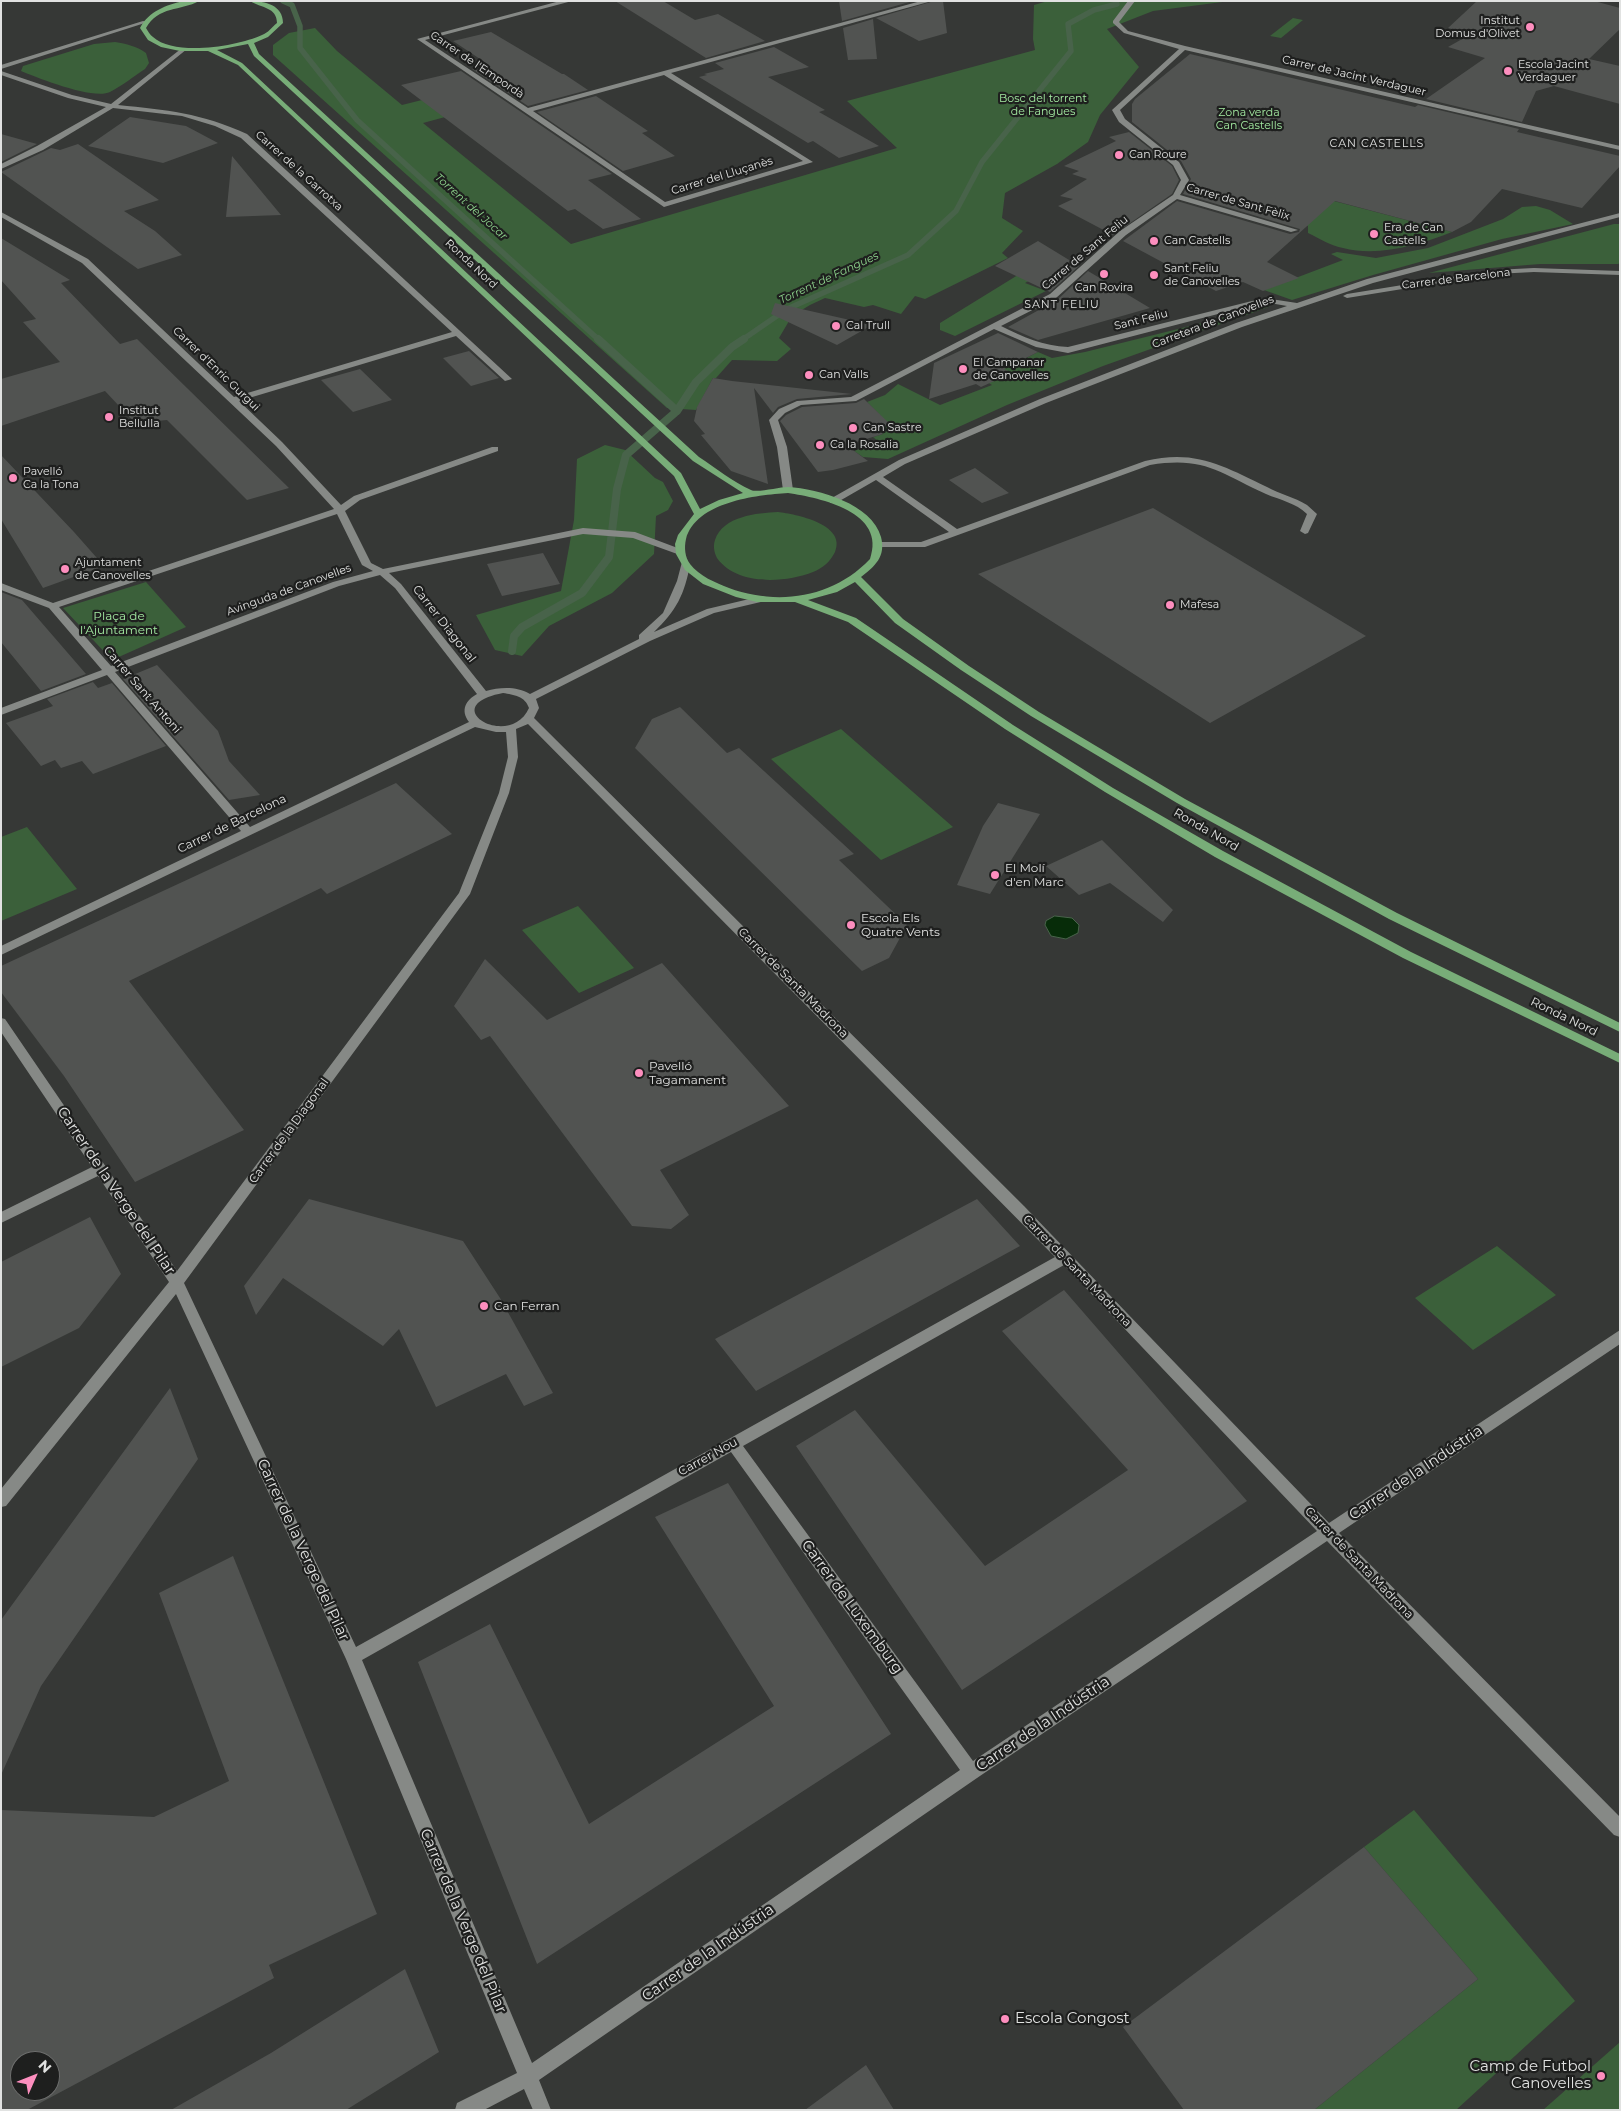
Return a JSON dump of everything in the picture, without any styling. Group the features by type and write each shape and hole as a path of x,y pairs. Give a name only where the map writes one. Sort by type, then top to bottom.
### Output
{"main road":[{"path":"164,1 164,10"},
{"path":"196,1 164,10 145,22 143,28 145,36 156,43 184,48 210,49 250,42 268,35 280,23 280,16 275,9 258,2"},
{"name":"Ronda Nord","path":"250,42 256,55 696,459 751,494"},
{"name":"Ronda Nord","path":"210,49 240,64 678,475 698,514"},
{"path":"788,490 843,503 865,518 877,536 878,552 874,561 856,578 832,592 795,600 762,600 733,594 705,582 686,564 680,552 683,533 698,514 720,502 751,494 788,490"},
{"name":"Ronda Nord","path":"856,578 899,621 965,668 1035,714 1181,801 1392,916 1620,1028"},
{"name":"Ronda Nord","path":"795,600 852,620 1009,727 1109,790 1219,854 1407,955 1620,1059"}],"street":[{"name":"Carrer de l'Empordà","path":"527,110 420,39 569,1"},
{"path":"527,110 929,1"},
{"name":"Carrer de Jacint Verdaguer","path":"1132,1 1114,22 1126,32 1184,48 1620,148"},
{"path":"1,67 145,22"},
{"path":"1,167 40,148 112,106 184,48"},
{"path":"1176,196 1185,180 1176,164 1122,120 1116,110 1184,48"},
{"name":"Carrer del Lluçanès","path":"527,110 664,205 809,162 666,72"},
{"name":"Carrer de la Garrotxa","path":"1,73 70,97 112,106 182,114 218,124 244,136 508,380"},
{"name":"Carrer de Sant Fèlix","path":"1176,196 1294,230"},
{"name":"Carrer de Sant Feliu","path":"788,490 782,447 772,420 782,409 793,403 839,402 854,399 1053,296 1123,233 1176,196"},
{"name":"Carrer d'Enric Gurgui","path":"1,214 85,261 279,444 340,510 367,565 382,572"},
{"name":"Carretera de Canovelles","path":"833,501 902,462 1043,401 1295,305 1370,281 1620,215"},
{"name":"Carrer de Barcelona","path":"1295,305 1495,272 1534,270 1620,273"},
{"name":"Sant Feliu","path":"994,326 1038,346 1054,350 1068,350 1264,300 1276,300 1295,305"},
{"path":"232,400 456,332"},
{"path":"52,606 340,510 357,498 495,449"},
{"path":"877,545 922,546 1148,463 1170,459 1204,462 1225,469 1271,493 1307,508 1312,514 1305,531"},
{"path":"876,476 956,533"},
{"name":"Avinguda de Canovelles","path":"1,712 336,584 382,572 583,531 630,534 680,552"},
{"path":"634,645 667,614 682,582 686,564"},
{"name":"Carrer Diagonal","path":"382,572 398,586 484,695"},
{"name":"Carrer Sant Antoni","path":"1,586 52,606 248,832"},
{"path":"530,698 634,645 711,611 762,600"},
{"path":"503,690 514,691 530,698 534,704 534,711 529,719 511,728 492,729 475,723 470,717 470,706 484,695 503,690"},
{"name":"Carrer de Santa Madrona","path":"529,719 1065,1258 1328,1532 1620,1829"},
{"name":"Carrer de Barcelona","path":"1,951 475,723"},
{"name":"Carrer de la Diagonal","path":"1,1501 177,1282 464,894 504,794 513,757 511,728"},
{"name":"Carrer de la Verge del Pilar","path":"1,1022 177,1282 353,1657 542,2110"},
{"path":"1,1218 100,1169"},
{"name":"Carrer Nou","path":"353,1657 1065,1258"},
{"name":"Carrer de la Indústria","path":"464,2110 528,2077 971,1772 1620,1336"},
{"name":"Carrer de Luxemburg","path":"733,1443 971,1772"}],"green space":[{"name":"Bosc del torrent de Fangues","path":"1048,1 1230,1 1153,11 1107,29 1139,67 1100,115 1088,142 1057,164 1005,193 1002,218 1023,231 1002,253 1008,258 925,299 915,296 901,314 873,305 864,307 825,298 810,305 787,319 789,321 779,338 791,349 777,361 732,360 716,378 713,378 696,410 667,408 273,55 273,45 289,33 315,28 337,51 402,105 470,88 493,104 423,123 571,244 897,148 847,101 1035,50 1033,39 1034,5"},
{"path":"1293,18 1303,20 1281,38 1270,36"},
{"path":"115,42 131,46 146,53 149,63 145,69 110,92 102,94 79,91 21,71 23,66 94,44"},
{"path":"1212,169 1452,232 1412,245 1384,250 1370,251 1339,247 1308,233 1308,226 1298,217"},
{"path":"1536,206 1550,210 1573,224 1502,239 1292,300 1264,290 1343,260 1331,254 1337,252 1376,258 1428,248 1503,219 1522,207"},
{"path":"1620,224 1620,263 1618,264 1540,264 1429,273"},
{"path":"1026,270 1043,273 1025,283 1046,291 955,336 940,330 940,323"},
{"path":"1271,306 1103,366 1007,405 888,459 863,457 854,451 879,442 873,437 883,434 877,428 890,425 867,402 885,395 898,384 940,405 992,385 987,382 970,354 1016,363 1038,352 1052,358 1085,352"},
{"path":"605,445 625,450 655,478 663,482 673,501 668,510 656,516 654,554 612,593 549,626 522,656 495,650 476,615 561,591 574,520 577,459"},
{"path":"778,512 807,518 817,522 834,534 837,542 831,559 817,570 802,576 762,580 736,574 717,558 714,542 719,532 725,526 742,517"},
{"name":"Plaça de l'Ajuntament","path":"146,582 186,627 112,660 63,608"},
{"path":"841,729 953,827 881,860 771,759"},
{"path":"27,827 77,889 1,921 1,837"},
{"path":"578,906 634,968 579,993 522,930"},
{"path":"1497,1246 1556,1295 1473,1350 1415,1298"},
{"path":"1414,1810 1575,2001 1456,2110 1314,2110 1478,1979 1364,1847"},
{"name":"Camp de Futbol Canovelles","path":"1620,2042 1620,2110 1543,2110"}],"shaded area":[{"path":"1055,916 1072,918 1079,925 1078,933 1066,939 1051,936 1045,925 1046,921"}],"building":[{"path":"615,1 663,1 695,20 718,14 765,41 706,58"},
{"path":"839,1 913,1 842,21"},
{"path":"934,1 943,1 947,33 919,41 876,18"},
{"name":"Escola Jacint Verdaguer","path":"1477,1 1594,1 1620,8 1620,29 1589,59 1620,66 1620,104 1554,86 1536,91 1522,122 1426,99 1485,58 1448,47 1471,34 1448,28"},
{"path":"873,19 877,59 848,60 843,28"},
{"path":"491,32 588,90 528,106 472,69 489,65 453,41"},
{"path":"774,47 809,67 768,77 825,110 819,112 879,146 839,158 813,141 808,143 699,77 724,69 715,63"},
{"path":"1190,54 1415,107 1418,105 1519,129 1517,132 1620,156 1620,166 1582,208 1502,189 1471,222 1452,232 1335,201 1267,262 1299,278 1263,291 1243,282 1216,291 1123,241 1177,201 1290,234 1299,232 1300,229 1183,194 1191,179 1181,161 1132,122 1132,104 1135,99"},
{"path":"461,71 612,174 588,180 641,219 603,229 575,209 568,211 401,85"},
{"path":"596,96 648,131 642,133 675,156 623,171 537,112"},
{"path":"130,117 186,126 218,143 163,163 88,146"},
{"path":"1129,132 1172,166 1179,180 1172,194 1113,235 1058,206 1073,199 1060,196 1087,179 1072,174 1079,171 1064,166 1116,141 1109,137"},
{"path":"1,134 37,144 1,162"},
{"path":"78,144 159,200 124,211 155,231 182,255 138,269 1,172 51,148 60,150"},
{"path":"232,156 281,215 226,217"},
{"path":"1,238 70,280 61,283 120,344 137,339 289,488 247,500 167,420 135,423 105,391 1,426 1,379 60,362 23,322 36,319 1,280"},
{"path":"1038,241 1079,266 1050,292 995,266"},
{"path":"1088,271 1150,308 1038,340 1008,327 1057,300"},
{"path":"775,303 872,325 837,345 771,314"},
{"path":"998,333 1038,352 1004,369 1012,373 981,387 976,384 929,399 934,363"},
{"path":"469,351 499,378 471,386 443,358"},
{"path":"360,369 392,400 353,412 321,380"},
{"path":"713,378 852,394 797,399 778,407 773,413 754,388 768,484 731,471 701,435 705,434 694,421 697,407"},
{"path":"864,399 891,425 877,428 883,434 846,445 868,461 818,472 780,421 786,415 802,407 856,403"},
{"path":"1,455 104,566 43,588 1,519"},
{"path":"975,468 1009,493 982,503 949,480"},
{"name":"Mafesa","path":"1153,508 1366,636 1210,723 978,574"},
{"path":"543,553 560,584 502,596 487,564"},
{"path":"1,592 22,600 86,674 41,691 1,642"},
{"path":"157,665 218,731 229,761 260,795 229,800 123,679"},
{"path":"93,682 98,688 112,683 166,746 93,774 82,761 61,768 55,760 41,766 6,723 53,706 47,699"},
{"path":"680,707 727,753 739,748 854,854 839,860 907,925 889,958 862,971 635,748 652,719"},
{"path":"396,783 452,834 327,894 321,888 129,981 244,1130 135,1182 64,1076 1,992 1,966"},
{"path":"998,803 1040,814 990,894 957,885 983,826"},
{"path":"1102,840 1173,910 1163,922 1110,883 1079,895 1046,866"},
{"name":"Pavelló Tagamanent","path":"485,959 547,1020 662,963 789,1106 660,1170 689,1215 671,1229 632,1226 490,1036 481,1040 454,1006"},
{"path":"309,1199 463,1241 500,1298 553,1393 524,1406 506,1374 436,1407 399,1329 383,1346 283,1278 256,1315 244,1286"},
{"path":"977,1199 1020,1246 756,1391 715,1339"},
{"path":"90,1217 121,1274 79,1328 1,1367 1,1262"},
{"path":"1064,1290 1247,1501 962,1690 796,1446 855,1410 985,1566 1128,1470 1002,1331"},
{"path":"170,1388 198,1459 41,1686 1,1775 1,1620"},
{"path":"728,1483 891,1734 537,1964 418,1662 490,1624 589,1824 774,1706 655,1517"},
{"path":"233,1556 377,1914 269,1965 274,1978 60,2092 60,2051 10,2051 10,2101 44,2101 27,2110 1,2110 1,1810 154,1817 229,1781 159,1593"},
{"path":"1364,1847 1478,1979 1314,2110 1184,2110 1123,2027"},
{"path":"405,1969 439,2052 346,2110 171,2110 271,2053"},
{"path":"866,2065 894,2110 805,2110"}],"waterway":[{"name":"Torrent del Jocar","path":"283,1 292,5 300,26 300,48 357,120 599,340"},
{"name":"Torrent de Fangues","path":"742,340 787,309 908,255 956,211 982,162 1071,51 1068,24 1094,10 1117,4"},
{"name":"Torrent del Jocar","path":"598,339 677,411"},
{"name":"Torrent de Fangues","path":"677,411 696,382 732,347 744,339"},
{"name":"Torrent de Fangues","path":"512,651 514,636 522,627 582,593 609,557 617,489 626,455 677,411"}],"place":[{"name":"Institut Domus d'Olivet","path":"1530,27"},
{"name":"Escola Jacint Verdaguer","path":"1508,71"},
{"name":"Can Roure","path":"1119,155"},
{"name":"Era de Can Castells","path":"1374,234"},
{"name":"Can Castells","path":"1154,241"},
{"name":"Can Rovira","path":"1104,274"},
{"name":"Sant Feliu de Canovelles","path":"1154,275"},
{"name":"Cal Trull","path":"836,326"},
{"name":"El Campanar de Canovelles","path":"963,369"},
{"name":"Can Valls","path":"809,375"},
{"name":"Institut Bellulla","path":"109,417"},
{"name":"Can Sastre","path":"853,428"},
{"name":"Ca la Rosalia","path":"820,445"},
{"name":"Pavelló Ca la Tona","path":"13,478"},
{"name":"Ajuntament de Canovelles","path":"65,569"},
{"name":"Mafesa","path":"1170,605"},
{"name":"El Molí d'en Marc","path":"995,875"},
{"name":"Escola Els Quatre Vents","path":"851,925"},
{"name":"Pavelló Tagamanent","path":"639,1073"},
{"name":"Can Ferran","path":"484,1306"},
{"name":"Escola Congost","path":"1005,2019"},
{"name":"Camp de Futbol Canovelles","path":"1601,2076"}],"district":[{"name":"CAN CASTELLS","path":"1377,144"},
{"name":"SANT FELIU","path":"1062,305"}],"park label":[{"name":"Zona verda Can Castells","path":"1249,119"}]}
